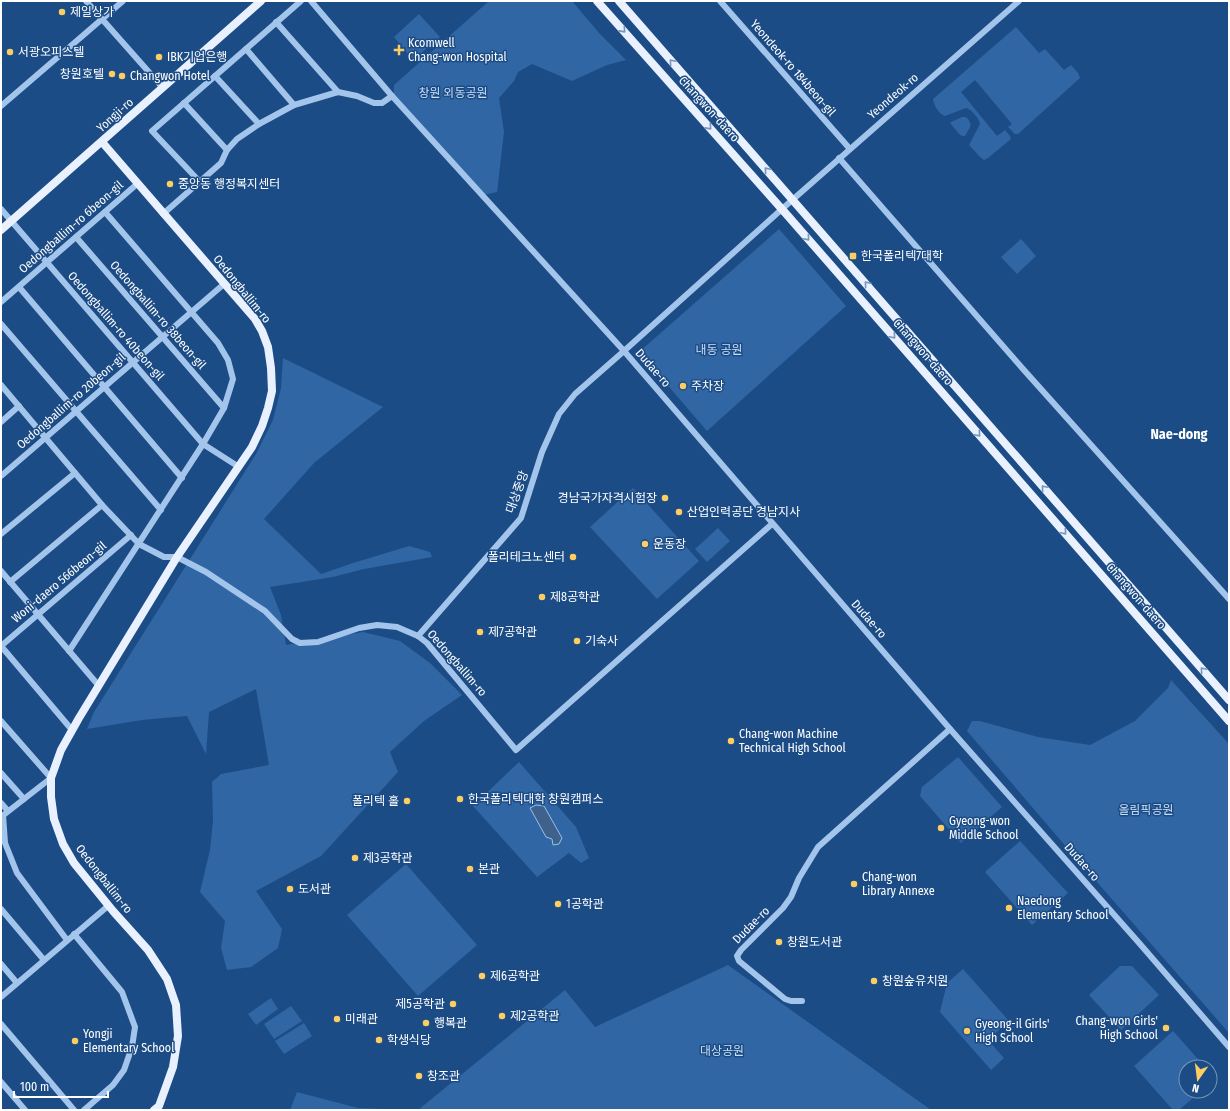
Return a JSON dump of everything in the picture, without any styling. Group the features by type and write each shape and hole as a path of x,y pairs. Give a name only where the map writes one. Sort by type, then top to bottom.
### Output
{"main road":[{"name":"Yongji-ro","path":"1,230 262,1"},
{"name":"Changwon-daero","path":"597,1 782,209 1229,721"},
{"name":"Changwon-daero","path":"619,1 1229,700"},
{"name":"Oedongballim-ro","path":"102,142 255,320 262,331 268,347 271,368 272,391 268,408 252,447 177,557 72,730 61,750 51,778 51,797 54,819 63,844 74,863 108,906 148,950 167,979 176,1005 178,1036 177,1044 172,1067 159,1109"}],"street":[{"path":"86,1 163,88"},
{"path":"1,106 123,1"},
{"path":"200,182 152,131 301,1"},
{"path":"311,1 392,96 624,351"},
{"name":"Yeondeok-ro 184beon-gil","path":"720,1 850,149"},
{"name":"Yeondeok-ro","path":"782,209 1019,1"},
{"path":"276,22 338,92"},
{"path":"246,48 294,105"},
{"path":"215,76 259,124"},
{"path":"163,214 221,163 227,150 237,139 259,124 294,105 338,92 357,96 374,103 382,103 392,96"},
{"path":"184,103 227,150"},
{"path":"839,158 1023,369 1229,599"},
{"name":"Oedongballim-ro 6beon-gil","path":"1,302 137,184"},
{"name":"Oedongballim-ro 40beon-gil","path":"1,209 203,444 239,467"},
{"name":"Dudae-ro","path":"782,209 624,351 950,729 1229,1047"},
{"path":"70,651 203,444 224,408 232,379 228,360 218,343 105,212"},
{"name":"Oedongballim-ro 38beon-gil","path":"76,238 224,408"},
{"name":"Oedongballim-ro 20beon-gil","path":"1,476 224,284"},
{"path":"19,287 182,478"},
{"path":"1,324 161,510"},
{"name":"대상중앙","path":"418,636 521,518 542,452 559,414 575,394 624,351"},
{"path":"1,385 102,505 139,544 164,557 177,557"},
{"path":"1,422 19,406"},
{"path":"1,534 75,473"},
{"path":"10,582 102,505"},
{"name":"Oedongballim-ro","path":"177,557 206,572 265,611 292,640 300,643 318,642 359,628 378,625 397,627 418,636 427,643 516,750 772,524"},
{"name":"Woni-daero 566beon-gil","path":"1,646 131,535"},
{"path":"1,571 99,686"},
{"path":"1,646 72,730"},
{"path":"1,720 51,778 4,815"},
{"name":"Dudae-ro","path":"802,1001 791,1001 785,999 739,961 737,956 741,950 783,908 791,897 799,878 818,847 950,729"},
{"path":"1,773 24,799"},
{"path":"1,803 4,815 5,843 17,873 67,940"},
{"path":"1,997 108,906"},
{"path":"1,909 44,960"},
{"path":"74,934 122,992 135,1026 132,1047 124,1070 113,1085 84,1110"},
{"path":"1,964 17,983"},
{"path":"1,1024 74,1110"},
{"path":"1,1082 25,1110"}],"green space":[{"name":"창원 외동공원","path":"489,1 572,1 600,34 626,60 607,65 572,81 532,64 518,72 514,81 499,98 504,132 497,192 484,195 394,96 394,85"},
{"path":"419,14 440,37 413,60 394,37"},
{"path":"1016,27 1039,53 1045,49 1064,70 1071,65 1078,73 1080,78 1018,134 1015,134 1008,127 1012,124 975,80 961,92 997,136 1005,130 1011,139 984,160 969,145 980,124 974,114 966,108 945,116 937,109 933,99"},
{"path":"962,117 966,117 971,124 965,136 960,135 950,123"},
{"name":"내동 공원","path":"779,229 846,306 707,431 639,352"},
{"path":"1021,239 1036,256 1017,274 1001,257"},
{"path":"283,358 383,407 314,463 264,519 321,574 409,546 430,552 432,557 364,569 333,577 270,587 281,615 286,645 363,632 400,641 430,663 462,695 424,721 390,752 398,772 321,856 256,891 282,929 278,948 251,967 227,970 221,948 225,921 200,892 210,850 213,821 212,782 221,774 269,765 256,689 209,712 206,754 187,716 142,720 87,729 94,712 256,454 273,420 281,388"},
{"name":"운동장","path":"633,488 699,561 657,599 590,527"},
{"path":"718,528 730,541 707,562 695,549"},
{"name":"올림픽공원","path":"1171,680 1229,744 1229,1033 967,731 972,721 980,721 1038,737 1090,745 1135,721 1168,688"},
{"path":"958,757 1002,807 961,843 920,796 922,787"},
{"path":"519,762 576,827 589,858 581,863 569,853 537,877 473,806"},
{"path":"1020,841 1068,893 1032,925 985,872"},
{"path":"406,864 477,945 418,996 347,915"},
{"name":"대상공원","path":"728,965 931,1110 418,1110 565,990 595,1027"},
{"path":"1120,966 1132,966 1159,995 1121,1030 1089,995"},
{"path":"963,969 1009,1021 988,1040 1004,1058 991,1070 940,1012 947,983"},
{"path":"271,998 278,1009 256,1025 248,1014"},
{"path":"291,1006 302,1021 274,1039 264,1024"},
{"path":"304,1023 312,1036 284,1054 275,1041"},
{"path":"1173,1031 1198,1059 1178,1059 1178,1099 1192,1099 1179,1110 1173,1110 1134,1066"},
{"path":"297,1092 358,1108 416,1110 290,1110"}],"shaded area":[{"path":"536,805 544,806 562,838 559,844 553,845 552,839 546,837 530,808"}],"place":[{"name":"제일상가","path":"62,12"},
{"name":"Kcomwell Chang-won Hospital","path":"399,50"},
{"name":"서광오피스텔","path":"10,52"},
{"name":"IBK기업은행","path":"159,57"},
{"name":"창원호텔","path":"112,74"},
{"name":"Changwon Hotel","path":"122,76"},
{"name":"중앙동 행정복지센터","path":"170,184"},
{"name":"한국폴리텍7대학","path":"853,256"},
{"name":"주차장","path":"683,386"},
{"name":"경남국가자격시험장","path":"665,498"},
{"name":"산업인력공단 경남지사","path":"679,512"},
{"name":"운동장","path":"645,544"},
{"name":"폴리테크노센터","path":"573,557"},
{"name":"제8공학관","path":"542,597"},
{"name":"제7공학관","path":"480,632"},
{"name":"기숙사","path":"577,641"},
{"name":"Chang-won Machine Technical High School","path":"731,741"},
{"name":"한국폴리텍대학 창원캠퍼스","path":"460,799"},
{"name":"폴리텍 홀","path":"407,801"},
{"name":"Gyeong-won Middle School","path":"941,828"},
{"name":"제3공학관","path":"355,858"},
{"name":"본관","path":"470,869"},
{"name":"Chang-won Library Annexe","path":"854,884"},
{"name":"도서관","path":"290,889"},
{"name":"1공학관","path":"558,904"},
{"name":"Naedong Elementary School","path":"1009,908"},
{"name":"창원도서관","path":"779,942"},
{"name":"제6공학관","path":"482,976"},
{"name":"창원숲유치원","path":"874,981"},
{"name":"제5공학관","path":"453,1004"},
{"name":"제2공학관","path":"502,1016"},
{"name":"미래관","path":"337,1019"},
{"name":"행복관","path":"426,1023"},
{"name":"Chang-won Girls' High School","path":"1166,1028"},
{"name":"Gyeong-il Girls' High School","path":"967,1031"},
{"name":"학생식당","path":"379,1040"},
{"name":"Yongji Elementary School","path":"75,1041"},
{"name":"창조관","path":"419,1076"}],"district":[{"name":"Nae-dong","path":"1179,434"}]}
